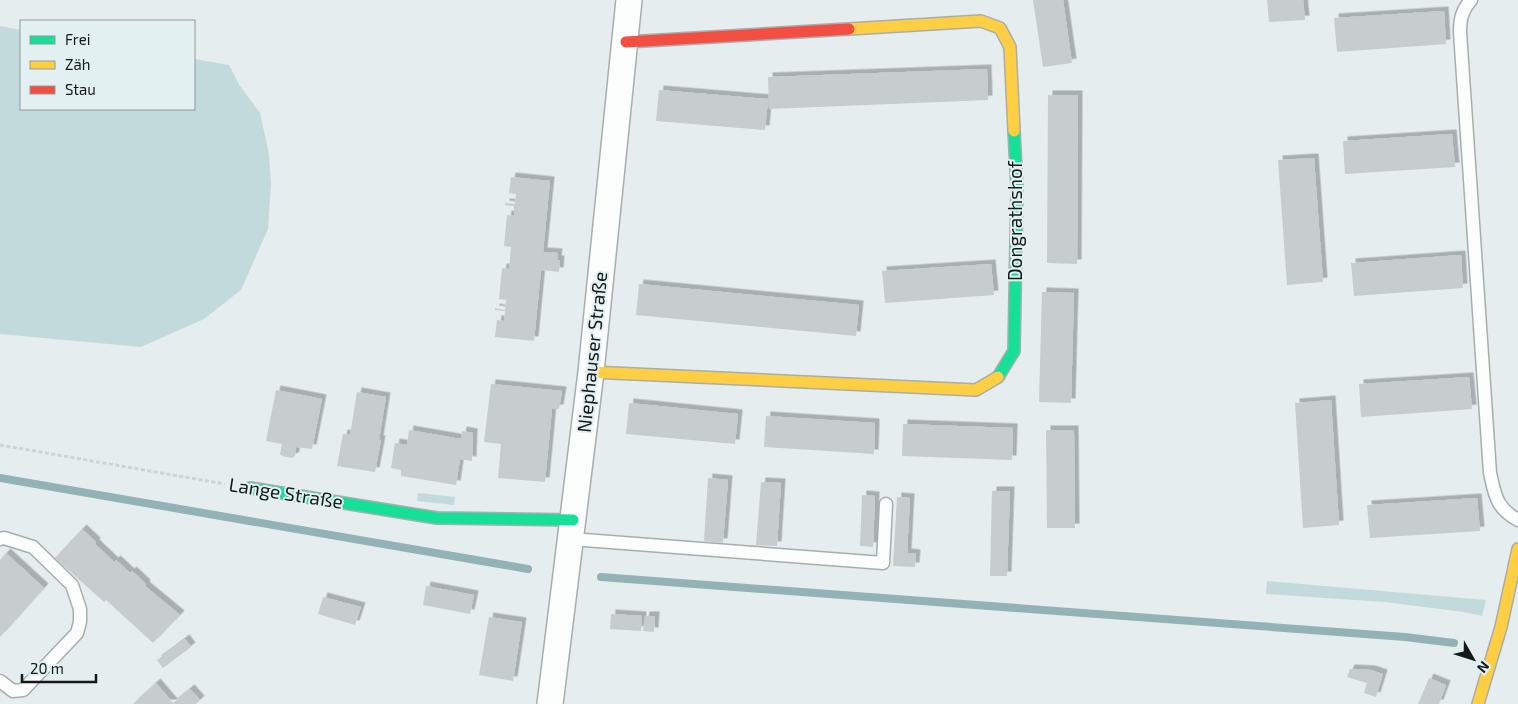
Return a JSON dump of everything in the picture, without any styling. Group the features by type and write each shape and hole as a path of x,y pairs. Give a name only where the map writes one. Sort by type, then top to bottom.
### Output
{"street":[{"name":"Niephauser Straße","path":"550,704 590,372 630,0"},
{"name":"Dongrathshof","path":"590,372 976,390 999,376 1014,351 1017,189 1010,47 1000,28 981,21 626,42"},
{"name":"Lange Straße","path":"250,488 437,518 572,530"},
{"path":"1478,704 1493,657 1518,549"}],"lane":[{"path":"1471,0 1464,7 1460,20 1460,32 1490,473 1498,504 1508,514 1518,520"},
{"path":"572,530 883,563 886,504"},
{"path":"0,539 33,547 72,585 80,608 80,622 77,633 23,690 14,691 0,681"}],"path":[{"name":"Lange Straße","path":"0,444 250,488"}],"shaded area":[{"path":"0,26 20,30 20,110 195,110 195,59 229,65 240,86 260,113 269,154 271,184 268,229 241,290 204,319 141,347 0,334"},
{"path":"418,493 455,497 454,505 417,501"},
{"path":"1267,581 1486,600 1482,616 1385,602 1266,594"}],"building":[{"path":"1033,0 1063,0 1072,63 1043,67"},
{"path":"1267,0 1303,0 1305,20 1269,22"},
{"path":"1444,11 1446,44 1337,52 1334,18"},
{"path":"987,69 988,100 769,109 768,77"},
{"path":"659,90 768,99 765,130 656,121"},
{"path":"1048,95 1078,95 1077,264 1047,263"},
{"path":"1452,134 1455,167 1345,174 1343,141"},
{"path":"1314,158 1323,282 1287,285 1278,160"},
{"path":"511,177 550,181 543,252 558,253 557,260 560,260 559,272 541,270 534,341 495,337 497,320 504,321 505,311 495,310 495,308 505,310 506,300 499,299 502,268 509,269 511,247 504,246 507,215 514,216 514,206 505,205 505,203 515,204 516,194 509,193"},
{"path":"1461,255 1463,288 1354,296 1351,263"},
{"path":"991,264 994,295 885,303 882,271"},
{"path":"639,284 859,305 856,336 636,315"},
{"path":"1042,292 1074,293 1071,403 1039,402"},
{"path":"1469,377 1472,409 1361,417 1359,384"},
{"path":"491,384 562,391 559,409 552,409 545,482 498,478 501,444 484,442"},
{"path":"276,390 322,399 312,449 296,447 295,456 292,458 280,454 282,444 266,441"},
{"path":"357,392 386,397 375,472 337,466 343,434 350,435"},
{"path":"1331,400 1339,525 1303,528 1295,403"},
{"path":"629,403 738,414 735,444 626,434"},
{"path":"766,416 875,423 874,454 764,447"},
{"path":"903,424 1013,428 1012,460 902,456"},
{"path":"409,430 461,439 462,431 473,433 472,461 460,459 456,485 401,476 401,470 391,468 395,443 407,445"},
{"path":"1046,430 1074,430 1075,528 1047,528"},
{"path":"708,478 728,480 723,543 704,541"},
{"path":"761,482 781,483 777,546 756,545"},
{"path":"992,491 1010,491 1007,576 990,576"},
{"path":"862,495 875,496 873,547 860,546"},
{"path":"897,497 910,498 907,553 916,554 915,567 893,566"},
{"path":"1477,498 1480,531 1370,538 1367,505"},
{"path":"82,529 114,562 116,560 130,573 132,571 146,584 145,586 180,615 153,643 106,600 104,602 55,558"},
{"path":"6,553 44,588 0,637 0,560"},
{"path":"426,586 474,595 470,614 423,605"},
{"path":"323,597 361,607 355,625 318,614"},
{"path":"611,614 642,616 641,631 610,629"},
{"path":"645,616 655,616 654,632 643,631"},
{"path":"489,617 522,622 513,681 479,675"},
{"path":"185,639 191,647 163,668 157,660"},
{"path":"1350,669 1371,670 1383,674 1376,697 1364,693 1367,683 1347,677"},
{"path":"1429,678 1446,685 1439,704 1418,704"},
{"path":"156,683 173,703 190,689 200,700 196,704 133,704"}],"waterway":[{"path":"0,478 528,569"},
{"path":"601,577 1405,637 1454,643"}],"traffic: fast":[{"path":"998,377 1014,351 1017,189 1014,131"},
{"path":"250,488 437,518 573,520"}],"traffic: slow":[{"path":"849,29 981,21 1000,28 1010,47 1014,131"},
{"path":"591,372 976,390 998,377"},
{"path":"1478,704 1501,627 1518,549"}],"traffic: jam":[{"path":"626,42 849,29"}]}
